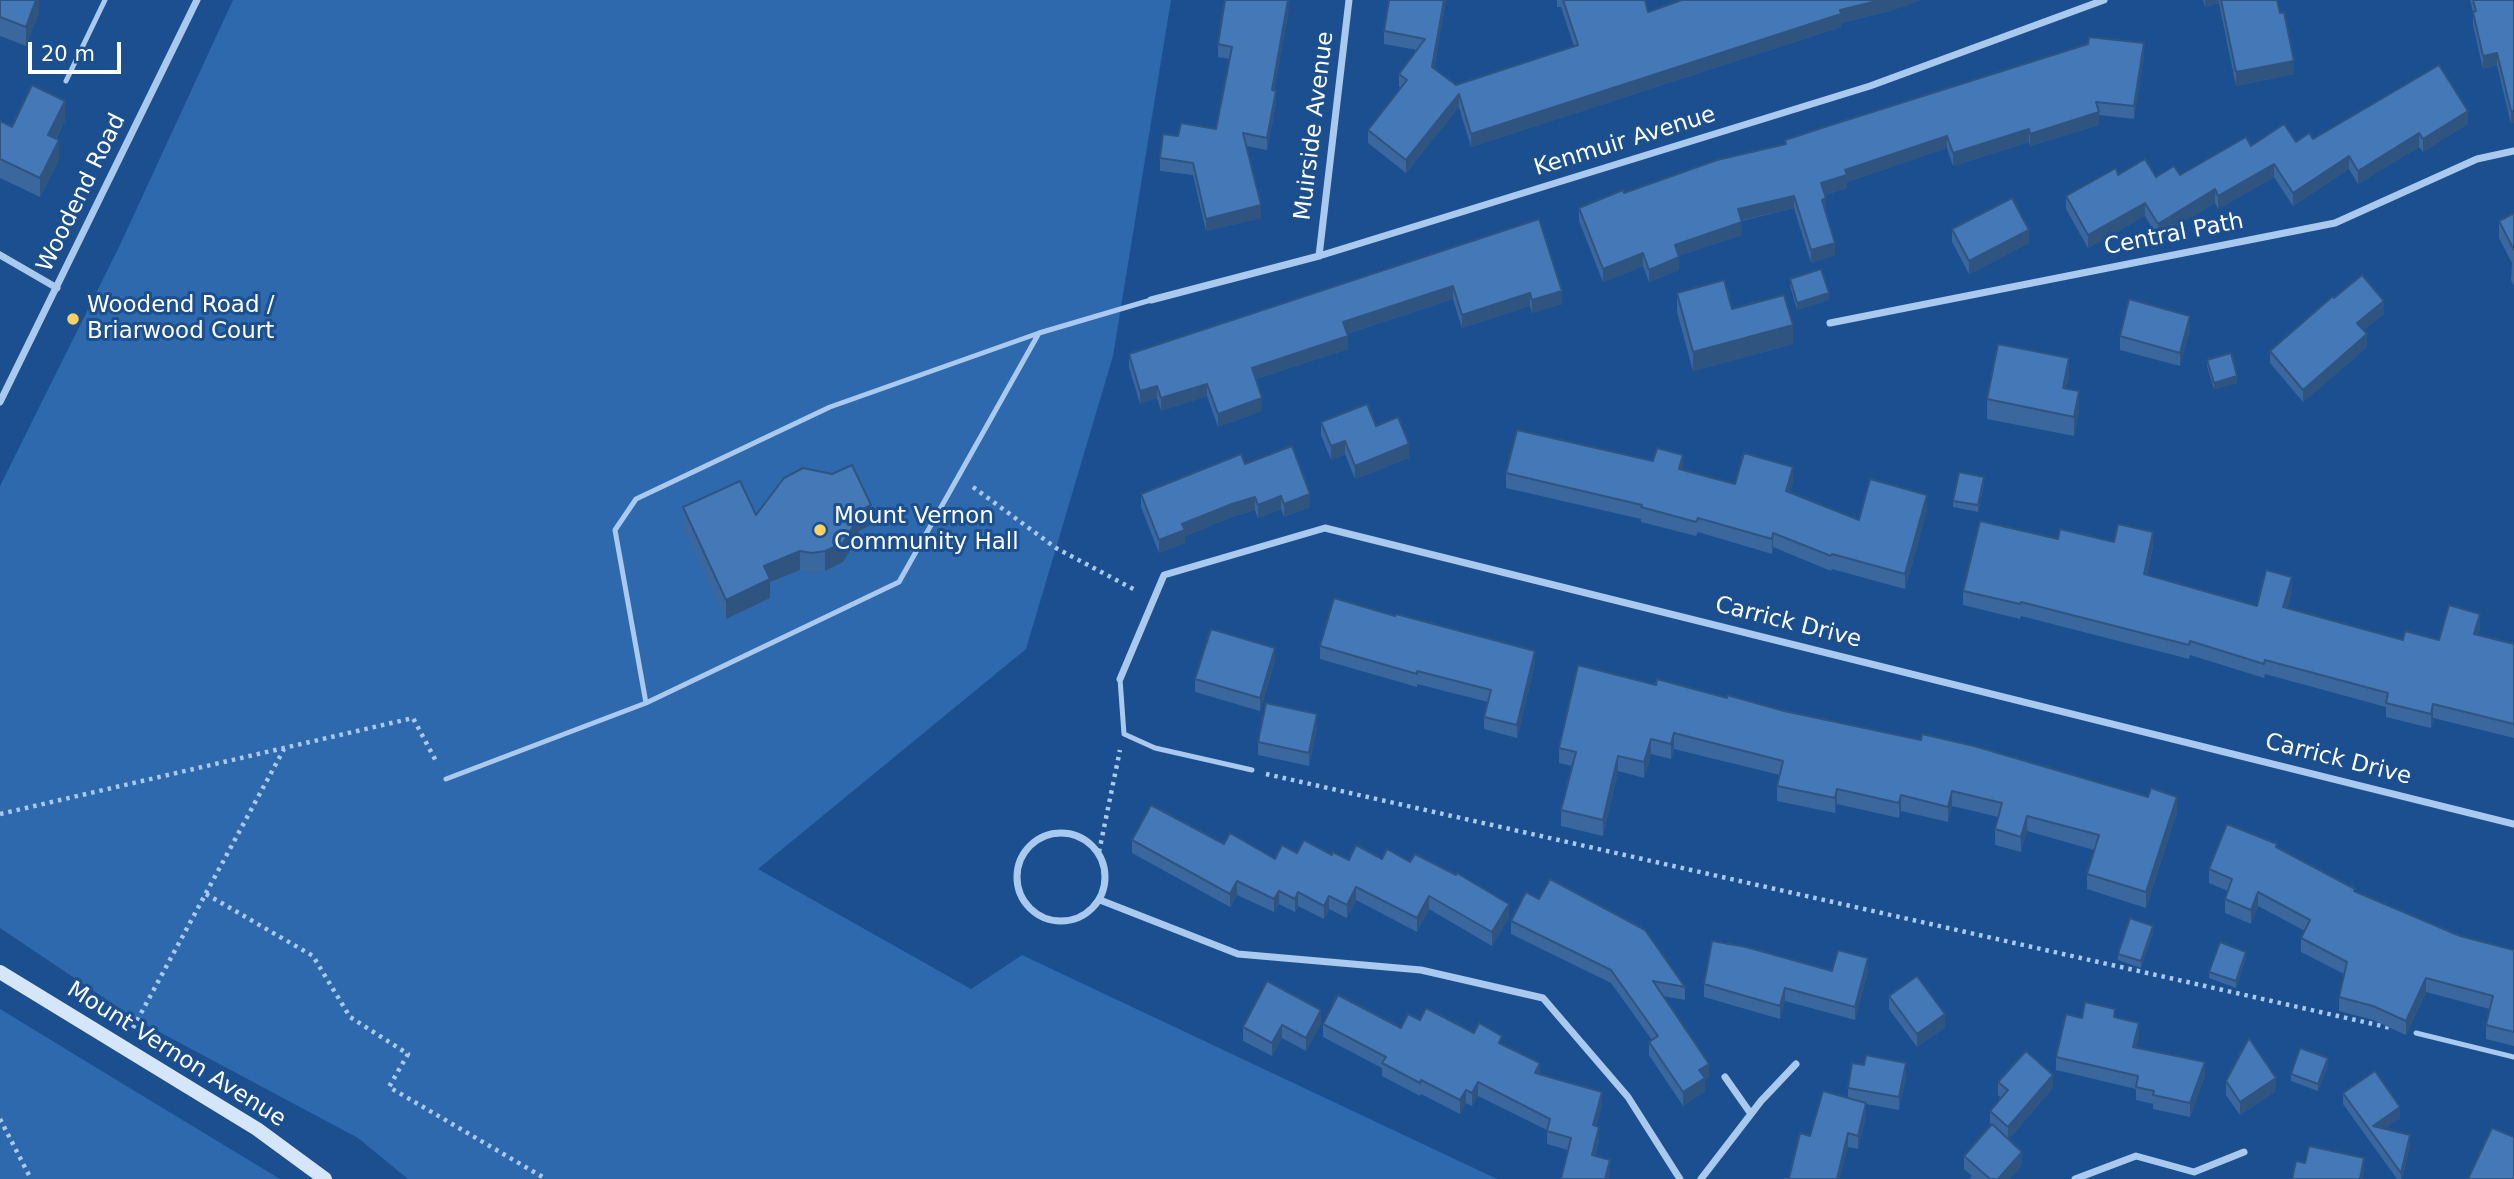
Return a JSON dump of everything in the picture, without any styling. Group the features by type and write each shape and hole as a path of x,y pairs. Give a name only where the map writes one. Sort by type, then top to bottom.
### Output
{"main road":[{"name":"Mount Vernon Avenue","path":"0,972 257,1129 325,1179"}],"street":[{"name":"Woodend Road","path":"0,402 197,0"},
{"name":"Muirside Avenue","path":"1319,257 1349,0"},
{"name":"Kenmuir Avenue","path":"1151,300 1319,257 1870,86 2104,0"},
{"name":"Central Path","path":"1830,323 2335,223 2477,159 2514,151"},
{"path":"0,255 57,288"},
{"name":"Carrick Drive","path":"1120,679 1164,575 1325,528 2514,824"},
{"path":"1045,835 1078,835 1099,852 1107,874 1100,900 1085,916 1065,922 1045,919 1024,902 1016,881 1018,864 1028,846 1045,835"},
{"path":"1100,900 1238,954 1421,970 1543,999 1628,1097 1680,1179"},
{"path":"1701,1179 1751,1114 1796,1064"},
{"path":"1725,1077 1751,1114"},
{"path":"2076,1179 2136,1156 2194,1172 2244,1152"}],"lane":[{"path":"66,81 105,0"},
{"path":"646,703 615,530 636,499 830,407 1039,333 1151,300"},
{"path":"446,779 646,703 899,582 1039,333"},
{"path":"1120,679 1124,734 1155,748 1252,771"},
{"path":"2416,1033 2514,1057"}],"path":[{"path":"958,476 1056,548 1154,599"},
{"path":"0,814 413,718 446,779"},
{"path":"1099,852 1124,734"},
{"path":"137,1020 284,749"},
{"path":"1252,771 2416,1033"},
{"path":"206,894 313,956 350,1017 408,1054 388,1087 546,1179"},
{"path":"0,1119 31,1179"}],"shaded area":[{"path":"233,0 1171,0 1113,356 1026,649 758,869 971,989 1022,955 1497,1179 408,1179 358,1138 137,1020 0,928 0,486 119,247"},
{"path":"0,1009 133,1090 280,1179 0,1179"}],"building":[{"path":"0,0 36,0 26,27 0,17"},
{"path":"1225,0 1288,0 1272,90 1276,91 1267,138 1243,133 1261,205 1206,219 1193,163 1160,158 1163,134 1178,136 1181,123 1216,129 1232,47 1218,44"},
{"path":"1389,0 1444,0 1432,67 1456,85 1578,45 1563,0 1645,0 1648,12 1682,0 1881,0 1840,10 1841,14 1471,134 1459,94 1406,160 1368,130 1407,80 1399,74 1425,39 1384,31"},
{"path":"2221,0 2277,0 2280,13 2284,12 2294,61 2236,72"},
{"path":"2473,0 2514,0 2514,111 2511,111 2497,53 2483,56 2473,12 2476,11"},
{"path":"2089,37 2144,43 2134,106 2096,102 2099,112 2030,134 2029,129 1953,153 1947,136 1845,170 1847,175 1821,183 1826,198 1822,200 1835,243 1811,250 1794,196 1738,209 1742,222 1675,245 1679,257 1649,270 1643,253 1603,269 1579,208 1623,190 1624,193 1717,160 1786,144 1785,140 2088,44"},
{"path":"2439,65 2468,111 2423,139 2419,133 2358,171 2349,156 2293,193 2274,164 2218,196 2215,189 2158,224 2145,203 2088,235 2066,196 2116,168 2118,175 2145,159 2156,177 2174,166 2180,175 2246,137 2251,146 2284,124 2296,142 2309,133 2313,139"},
{"path":"32,85 65,101 48,135 59,140 40,178 0,159 0,121 12,127"},
{"path":"2012,198 2029,230 1969,261 1952,229"},
{"path":"2514,213 2514,250 2499,221"},
{"path":"1539,219 1562,291 1532,300 1530,293 1462,315 1453,286 1343,322 1348,336 1252,368 1262,398 1218,414 1207,384 1161,398 1157,386 1140,391 1129,354"},
{"path":"1821,269 1829,293 1797,303 1790,279"},
{"path":"2362,275 2384,301 2357,323 2367,334 2303,390 2270,351 2333,296 2334,298"},
{"path":"1724,280 1732,309 1784,295 1793,325 1693,352 1677,293"},
{"path":"2129,299 2190,316 2180,353 2120,336"},
{"path":"1998,344 2069,358 2063,388 2079,391 2074,417 1987,399"},
{"path":"2231,353 2237,376 2214,383 2207,360"},
{"path":"1367,404 1376,426 1398,417 1409,444 1355,466 1345,441 1331,446 1321,422"},
{"path":"1517,430 1653,461 1657,448 1683,455 1679,469 1735,484 1744,453 1793,467 1786,491 1859,520 1870,479 1927,495 1905,574 1832,554 1831,556 1773,533 1772,539 1698,518 1696,522 1641,507 1642,505 1506,473"},
{"path":"1292,446 1310,494 1284,504 1281,496 1258,505 1255,497 1232,504 1182,524 1185,530 1159,540 1141,494 1241,454 1245,464"},
{"path":"852,465 871,505 859,511 857,520 843,543 825,551 800,551 764,566 770,579 726,600 683,507 740,481 756,515 784,478 803,468 832,474"},
{"path":"1959,472 1984,477 1978,505 1953,501"},
{"path":"1980,521 2058,539 2060,529 2114,542 2118,524 2153,532 2144,574 2257,606 2266,570 2292,577 2283,607 2403,640 2405,631 2439,640 2449,605 2480,614 2474,634 2514,644 2514,724 2433,704 2431,714 2386,703 2388,693 2265,660 2264,664 2190,641 2189,645 2021,602 2020,604 1963,591"},
{"path":"1334,598 1535,651 1517,725 1484,717 1491,690 1417,671 1417,674 1320,646"},
{"path":"1211,629 1275,648 1260,698 1195,679"},
{"path":"1578,665 1656,685 1657,679 1727,698 1727,695 1784,711 1921,740 1922,734 1974,746 2148,797 2151,788 2177,797 2146,892 2087,874 2099,835 2027,816 2021,837 1995,829 2002,803 1952,791 1948,807 1901,795 1899,803 1837,789 1835,798 1777,786 1783,761 1674,733 1671,744 1651,739 1644,762 1618,756 1603,820 1561,810 1576,752 1559,748"},
{"path":"1266,703 1317,714 1309,753 1258,742"},
{"path":"1151,805 1224,844 1230,833 1275,859 1282,845 1297,853 1304,840 1332,855 1333,852 1349,860 1356,845 1382,859 1387,849 1410,862 1415,854 1456,875 1457,873 1509,904 1492,932 1429,896 1417,918 1356,887 1347,905 1329,896 1324,906 1298,892 1295,899 1279,891 1274,899 1237,881 1230,894 1132,840"},
{"path":"2227,824 2277,844 2276,847 2355,889 2354,891 2460,936 2514,950 2514,1032 2486,1025 2493,996 2426,978 2406,1021 2373,1006 2339,997 2347,962 2301,938 2310,920 2258,892 2251,910 2225,899 2232,879 2209,869"},
{"path":"1550,879 1645,930 1685,987 1653,981 1709,1064 1699,1070 1705,1078 1683,1092 1649,1042 1658,1036 1611,970 1511,921 1526,892 1539,899"},
{"path":"2130,918 2153,926 2141,961 2118,954"},
{"path":"1712,941 1746,947 1832,971 1838,950 1868,958 1855,1007 1785,988 1780,1006 1704,984"},
{"path":"2220,942 2246,952 2236,981 2209,972"},
{"path":"1917,976 1945,1014 1917,1034 1889,996"},
{"path":"1267,981 1321,1010 1306,1038 1282,1025 1272,1043 1243,1027"},
{"path":"1338,995 1401,1028 1408,1014 1420,1020 1426,1008 1474,1033 1479,1023 1502,1036 1499,1043 1540,1063 1535,1073 1602,1092 1593,1125 1599,1127 1592,1155 1610,1160 1605,1179 1561,1179 1571,1138 1547,1131 1550,1119 1478,1082 1472,1093 1466,1090 1460,1100 1382,1063 1386,1057 1323,1024"},
{"path":"2085,1002 2115,1009 2114,1017 2139,1023 2133,1047 2205,1062 2190,1103 2153,1095 2154,1091 2136,1087 2138,1076 2056,1057 2066,1014 2082,1018"},
{"path":"2249,1038 2276,1078 2240,1102 2226,1081"},
{"path":"2300,1048 2328,1058 2318,1084 2291,1074"},
{"path":"2026,1051 2053,1075 2008,1127 1990,1111 2008,1090 1998,1082"},
{"path":"1866,1055 1906,1063 1899,1097 1848,1088 1852,1063 1864,1065"},
{"path":"2375,1071 2400,1107 2373,1126 2410,1135 2401,1173 2343,1093"},
{"path":"1823,1091 1866,1103 1858,1136 1848,1133 1837,1179 1785,1179 1789,1178 1800,1133 1810,1136"},
{"path":"1992,1124 2022,1152 1998,1179 1990,1179 1964,1156"},
{"path":"2492,1128 2514,1137 2514,1179 2468,1179"},
{"path":"2309,1146 2364,1158 2360,1179 2292,1179 2296,1161 2305,1163"}],"place":[{"name":"Woodend Road / Briarwood Court","path":"73,319"},
{"name":"Mount Vernon Community Hall","path":"820,530"}]}
